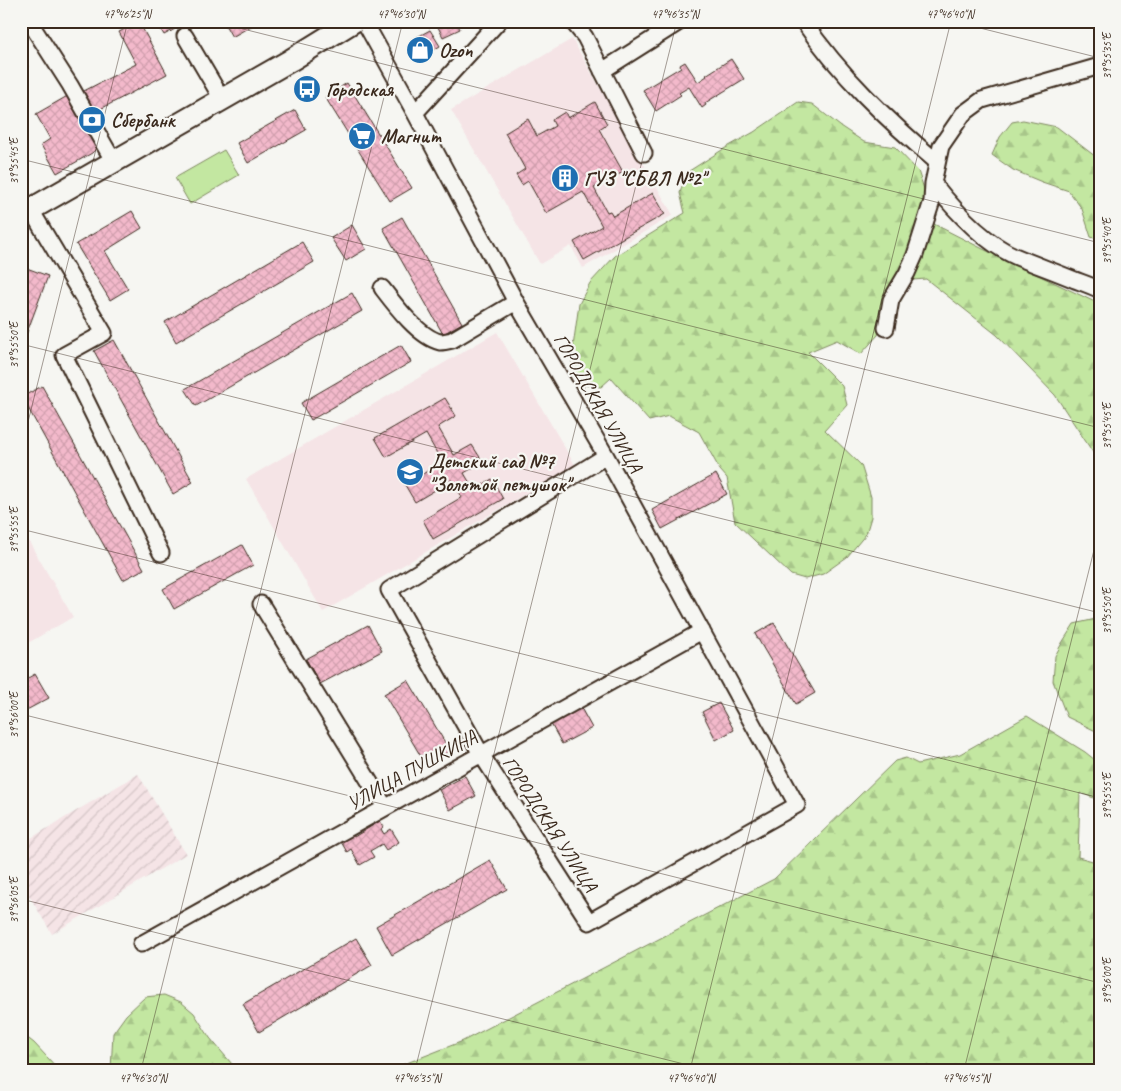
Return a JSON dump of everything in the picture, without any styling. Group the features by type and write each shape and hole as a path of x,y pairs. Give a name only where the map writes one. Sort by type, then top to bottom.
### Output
{"highway":[{"path":"26,213 291,60 354,21"}],"street":[{"path":"29,21 70,85 114,162"},
{"name":"ГОРОДСКАЯ УЛИЦА","path":"364,21 415,112 516,302 606,456 797,805 589,922 481,754 389,590 606,456"},
{"path":"415,112 499,21"},
{"path":"572,21 585,37 644,153"},
{"path":"602,70 681,21"},
{"path":"803,21 825,51 874,106 937,162"},
{"path":"185,36 222,100"},
{"path":"886,328 891,300 907,273 932,201 933,183 941,146 963,114 982,100 1100,66"},
{"path":"933,183 971,224 1001,250 1100,290"},
{"path":"26,213 104,333 64,355 161,553"},
{"path":"382,288 403,315 425,334 434,340 442,342 452,340 516,302"},
{"path":"260,604 385,808"},
{"name":"УЛИЦА ПУШКИНА","path":"140,944 702,631"}],"shaded area":[{"path":"572,39 673,215 583,268 571,246 540,264 451,110"},
{"name":"Детский сад №7 \"Золотой петушок\"","path":"497,332 575,465 323,612 246,479"},
{"path":"21,528 73,617 21,647"},
{"path":"138,774 186,854 52,934 21,882 21,844"}],"green space":[{"path":"798,102 812,104 864,142 895,147 918,171 927,198 930,222 1100,305 1100,463 1055,395 997,335 926,279 913,280 887,314 878,335 861,354 837,340 808,352 842,386 847,405 825,430 861,465 871,497 871,517 866,534 847,557 823,574 805,579 791,575 735,522 727,478 720,470 699,432 669,416 649,421 611,378 601,387 584,385 572,370 572,354 579,304 590,283 615,256 685,213 680,193 686,173 754,132"},
{"path":"1023,120 1057,127 1100,160 1100,240 1091,237 1082,209 1069,191 1013,170 992,155 1000,137 1012,122"},
{"path":"224,150 239,175 190,204 175,178"},
{"path":"1100,618 1100,733 1067,717 1053,681 1055,656 1074,624"},
{"path":"1027,716 1085,752 1100,764 1100,800 1080,793 1078,857 1100,863 1100,1070 389,1070 463,1041 774,879 895,761 906,758 918,764 960,754"},
{"path":"164,995 181,1002 194,1013 210,1038 237,1070 111,1070 113,1033 126,1015 145,997"},
{"path":"21,1033 34,1043 59,1070 21,1070"}],"building":[{"path":"156,21 190,21 164,35"},
{"path":"223,21 260,21 232,37"},
{"path":"446,21 456,21 460,29 443,37 437,25"},
{"path":"139,22 167,74 93,113 82,92 136,64 119,32"},
{"path":"430,30 440,46 420,58 410,41"},
{"path":"21,55 28,67 21,71"},
{"path":"731,59 744,79 705,103 706,105 702,108 689,87 679,93 681,95 656,111 643,90 681,67 680,65 685,62 698,82"},
{"path":"347,83 412,188 390,201 325,97"},
{"path":"71,94 97,143 92,153 57,173 41,145 50,139 36,114"},
{"name":"ГУЗ \"СБВЛ №2\"","path":"595,102 607,124 599,129 623,172 594,188 607,212 610,211 613,216 653,193 665,214 584,260 574,242 602,226 583,192 546,213 528,181 522,185 516,175 525,169 505,133 528,119 537,136 555,126 552,120 565,112 568,118"},
{"path":"295,110 306,130 248,163 237,143"},
{"path":"132,211 142,228 105,251 128,289 110,300 76,244"},
{"path":"402,217 462,323 443,334 383,228"},
{"path":"352,225 366,249 346,261 331,238"},
{"path":"302,242 314,262 176,342 165,322"},
{"path":"24,267 48,276 23,343 21,342 21,274"},
{"path":"352,293 362,311 196,406 185,389"},
{"path":"114,340 193,482 173,494 94,351"},
{"path":"401,345 411,362 311,420 301,403"},
{"path":"42,386 144,569 123,580 22,397"},
{"path":"445,398 456,416 438,427 454,455 472,445 483,462 464,473 474,490 492,479 503,499 433,539 423,520 462,497 452,480 415,502 405,485 442,462 426,434 386,457 375,438"},
{"path":"716,474 727,494 662,529 652,510"},
{"path":"242,545 253,565 174,609 163,589"},
{"path":"774,623 815,693 796,704 755,634"},
{"path":"368,625 382,651 320,684 306,659"},
{"path":"35,674 49,698 21,713 21,682"},
{"path":"408,680 450,751 426,765 384,694"},
{"path":"719,703 734,730 716,740 702,712"},
{"path":"581,708 592,728 562,744 551,724"},
{"path":"465,776 476,796 450,810 439,790"},
{"path":"380,821 384,827 381,829 384,834 391,829 399,842 386,850 382,844 370,851 374,857 360,865 351,849 347,852 340,840 352,832 354,837"},
{"path":"490,860 507,889 392,955 376,926"},
{"path":"356,938 372,965 259,1032 243,1004"}],"place":[{"name":"Ozon","path":"420,50"},
{"name":"Городская","path":"307,89"},
{"name":"Сбербанк","path":"92,120"},
{"name":"Магнит","path":"362,136"},
{"name":"ГУЗ \"СБВЛ №2\"","path":"565,178"},
{"name":"Детский сад №7 \"Золотой петушок\"","path":"410,472"}]}
